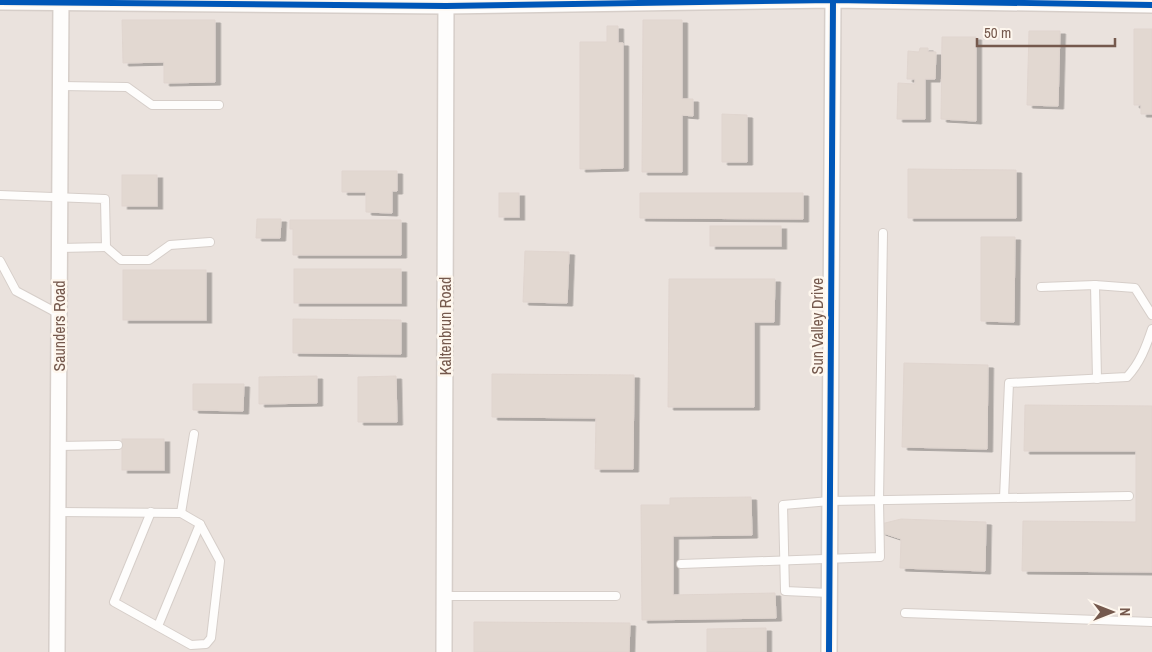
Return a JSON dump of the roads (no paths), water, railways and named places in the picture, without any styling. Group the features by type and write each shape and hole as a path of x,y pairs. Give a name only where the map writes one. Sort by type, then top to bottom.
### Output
{"street":[{"path":"0,2 446,3 833,0 1152,5"},
{"name":"Sun Valley Drive","path":"829,652 833,0"},
{"name":"Saunders Road","path":"57,652 61,2"},
{"name":"Kaltenbrun Road","path":"444,652 446,3"}],"lane":[{"path":"61,86 127,87 152,105 219,105"},
{"path":"0,195 60,199 105,199 106,248"},
{"path":"680,564 880,556 879,501 883,233"},
{"path":"60,248 106,248 121,260 149,260 170,245 210,242"},
{"path":"0,261 16,291 60,314"},
{"path":"1095,285 1096,379"},
{"path":"1041,287 1095,285 1136,288 1152,315"},
{"path":"1004,498 1010,383 1127,377 1136,368 1152,329"},
{"path":"181,512 194,434"},
{"path":"58,446 118,445"},
{"path":"829,593 785,591 783,505 830,501 1129,496"},
{"path":"59,512 151,512 181,512 200,524 220,561 211,638 206,644 191,645 114,602 151,512"},
{"path":"158,626 200,524"},
{"path":"444,596 616,596"},
{"path":"905,613 1152,622"}]}
